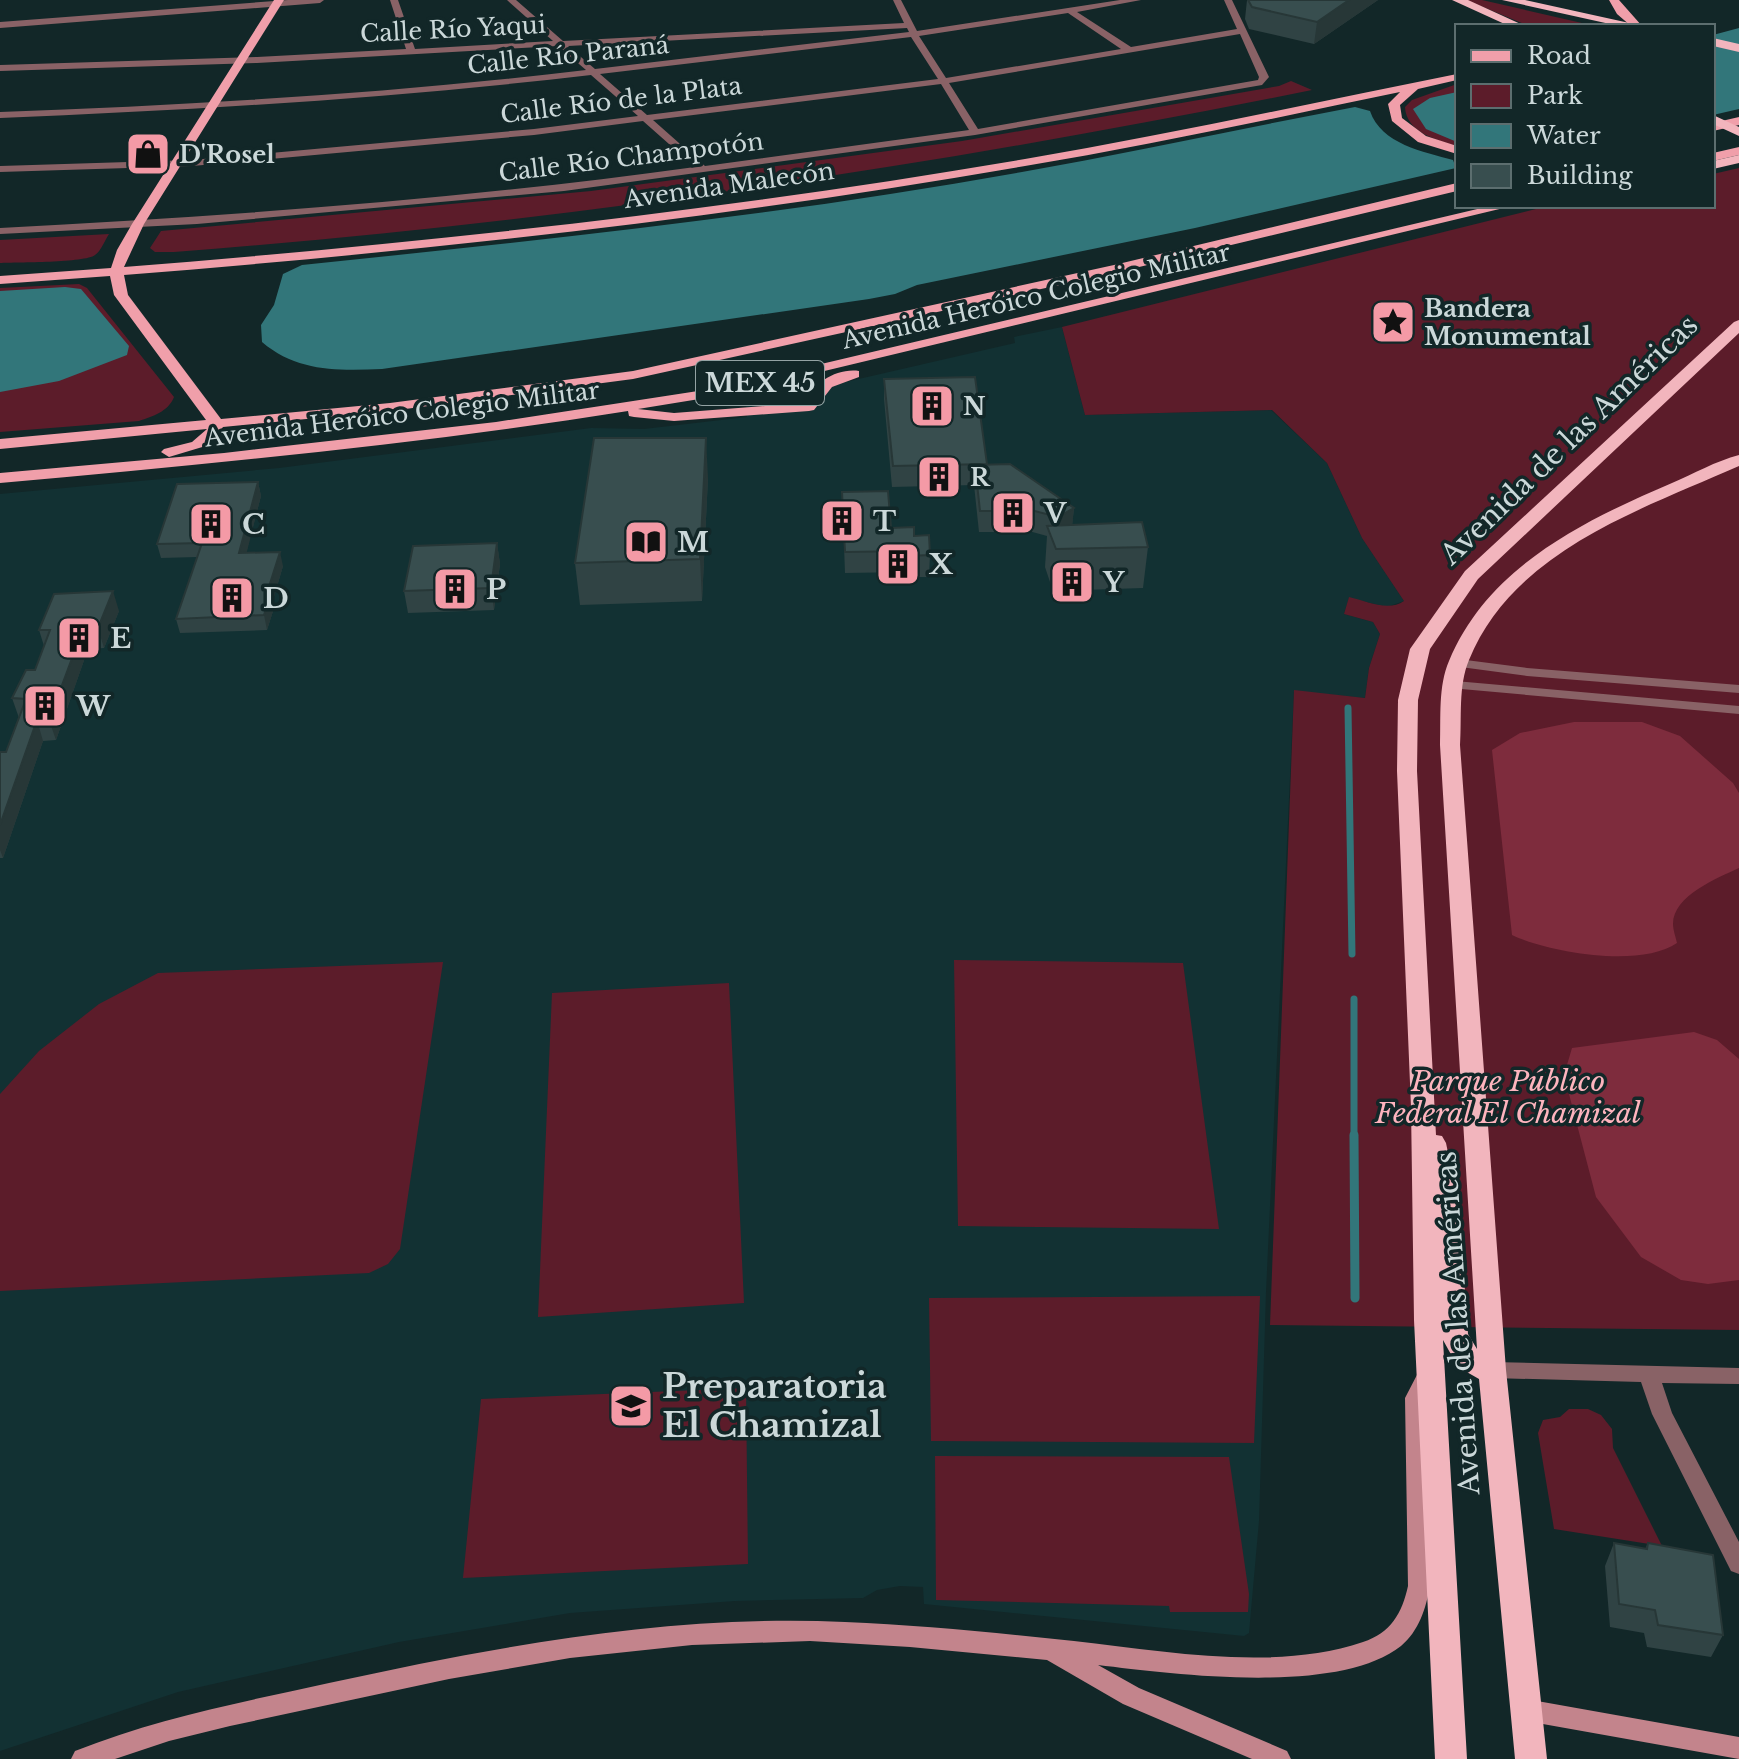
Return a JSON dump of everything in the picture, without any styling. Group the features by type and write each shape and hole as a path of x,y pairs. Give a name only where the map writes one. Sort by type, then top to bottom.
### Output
{"highway":[{"path":"1458,0 1507,23"},
{"path":"1511,0 1628,24"},
{"path":"1577,13 1581,19 1596,24"},
{"path":"1715,42 1739,48"},
{"path":"1715,120 1739,132"},
{"path":"1715,165 1739,159"},
{"name":"Avenida de las Américas","path":"1451,1759 1431,1365 1423,1107 1407,771 1408,700 1420,649 1471,575 1739,325"},
{"name":"Avenida de las Américas","path":"1531,1759 1492,1370 1450,745 1456,674 1483,612 1510,582 1538,560 1579,535 1739,460"},
{"path":"1423,1107 1446,1206 1454,1335 1468,1359 1478,1367 1492,1370"}],"main road":[{"path":"1614,0 1621,12 1635,24"},
{"path":"92,470 131,458 192,447 212,437 216,426 212,414 121,295 117,267 138,224 278,2"},
{"name":"Avenida Malecón","path":"0,280 466,231 829,184 1051,148 1455,67"},
{"name":"Avenida Malecón","path":"0,270 117,267 493,238 868,188 1034,161 1455,77"},
{"path":"1416,85 1394,104 1396,119 1422,139 1455,149"},
{"path":"1715,127 1739,121"},
{"path":"1715,157 1739,151"},
{"name":"Avenida Heróico Colegio Militar","path":"0,444 216,426 555,387 633,375 1086,276 1455,187"},
{"name":"Avenida Heróico Colegio Militar","path":"0,478 365,443 618,410 724,391 1498,208"},
{"path":"618,410 664,417 809,407 821,386 832,380 941,352 957,345 964,335"},
{"path":"83,1759 168,1730 427,1671 683,1636 808,1631 1048,1649 1182,1664 1252,1666 1318,1662 1360,1654 1386,1644 1402,1631 1415,1611 1419,1586 1415,1398 1431,1365"},
{"path":"1048,1649 1131,1696 1279,1759"},
{"path":"1526,1710 1739,1748"}],"street":[{"path":"0,25 320,0"},
{"path":"394,0 411,51"},
{"path":"511,0 704,170"},
{"path":"897,0 911,29 975,132"},
{"name":"Calle Río Paraná","path":"0,115 211,107 595,74 1137,0"},
{"path":"1228,0 1242,31"},
{"path":"1070,11 1129,50"},
{"name":"Calle Río Yaqui","path":"0,68 911,29"},
{"name":"Calle Río de la Plata","path":"0,169 176,164 534,132 945,81 1242,31"},
{"name":"Calle Río Champotón","path":"0,231 138,224 564,188 975,132 1262,82 1264,77 1242,31"},
{"path":"1456,674 1527,672 1739,689"},
{"path":"1456,674 1739,710"},
{"path":"1492,1370 1739,1376"},
{"path":"1649,1375 1662,1414 1739,1564"}],"shaded area":[{"path":"1062,327 1085,415 1271,410 1327,463 1362,538 1404,601 1387,607 1349,598 1344,614 1373,622 1380,634 1369,668 1365,698 1294,691 1266,1292 1259,1521 1249,1633 1244,1636 924,1604 923,1587 900,1586 877,1590 863,1598 735,1601 570,1613 399,1642 178,1692 0,1751 0,494 279,468 591,428 644,429 747,417 746,405 821,381 837,384 1015,343 1014,337"},
{"path":"1574,722 1642,722 1680,736 1733,783 1739,793 1739,868 1698,889 1680,905 1673,924 1677,943 1661,951 1641,955 1595,955 1549,947 1512,935 1492,750 1520,733"},
{"path":"1694,1032 1717,1040 1739,1059 1739,1280 1708,1284 1681,1280 1641,1257 1596,1197 1564,1075 1572,1048"}],"green space":[{"path":"1466,0 1482,0 1586,24 1524,24"},
{"path":"1291,81 1312,90 1029,143 746,189 317,240 174,252 155,252 150,248 161,231 591,191 962,141 1279,86"},
{"path":"1455,85 1455,145 1416,129 1405,107 1412,100"},
{"name":"Parque Público Federal El Chamizal","path":"1739,168 1739,1330 1270,1325 1294,690 1365,698 1369,668 1380,634 1373,622 1344,614 1349,597 1384,606 1404,601 1362,538 1327,463 1272,410 1085,415 1062,327 1540,208 1715,208 1715,174"},
{"path":"109,234 99,251 89,258 0,263 0,240"},
{"path":"79,284 87,288 174,397 160,413 139,421 0,432 0,288"},
{"path":"954,960 1183,963 1219,1229 958,1226"},
{"path":"443,962 400,1249 388,1264 369,1273 0,1291 0,1094 39,1051 99,1004 158,973"},
{"path":"729,983 744,1303 538,1317 552,993"},
{"path":"1260,1296 1254,1443 931,1441 929,1298"},
{"path":"746,1388 748,1564 463,1578 481,1399"},
{"path":"1569,1409 1588,1409 1601,1415 1612,1429 1613,1448 1662,1546 1554,1529 1538,1433 1543,1420 1560,1417"},
{"path":"935,1456 1229,1457 1249,1594 1248,1612 1170,1612 1169,1606 936,1600"}],"water":[{"path":"1739,28 1739,109 1715,115 1715,34"},
{"path":"1455,92 1455,141 1426,129 1413,109 1430,98"},
{"path":"1355,107 1370,111 1393,139 1417,150 1453,160 1455,168 1195,228 917,285 895,294 869,299 382,369 319,368 289,359 262,342 261,325 274,305 283,274 302,265 753,214 1064,164"},
{"path":"81,289 129,346 127,355 59,381 0,392 0,291"}],"building":[{"path":"1248,0 1349,0 1317,22 1252,7"},
{"path":"975,377 987,464 893,466 884,379"},
{"path":"594,438 706,438 700,559 575,563"},
{"path":"1010,464 1074,508 1058,517 999,502 1000,511 980,511 975,465"},
{"path":"258,482 239,553 280,552 267,593 271,593 264,615 176,619 202,543 157,544 177,484"},
{"path":"888,491 891,528 914,527 914,536 929,535 930,555 908,556 908,551 845,552 842,492"},
{"path":"1142,522 1148,547 1056,549 1047,526"},
{"path":"497,543 491,588 404,591 413,546"},
{"path":"113,591 98,628 83,629 49,720 37,720 0,825 0,752 6,752 26,699 12,698 26,670 35,670 50,630 39,630 54,594"},
{"path":"1614,1543 1647,1549 1648,1543 1713,1555 1723,1635 1658,1625 1655,1610 1619,1604"}],"waterway":[{"path":"1348,708 1352,954"},
{"path":"1354,999 1354,1135"},
{"path":"1354,1135 1355,1298"}],"place":[{"name":"D'Rosel","path":"148,154"},
{"name":"Bandera Monumental","path":"1393,322"},
{"name":"N","path":"932,406"},
{"name":"R","path":"939,477"},
{"name":"V","path":"1013,513"},
{"name":"T","path":"842,521"},
{"name":"C","path":"211,524"},
{"name":"M","path":"646,542"},
{"name":"X","path":"898,564"},
{"name":"Y","path":"1072,582"},
{"name":"P","path":"455,589"},
{"name":"D","path":"232,598"},
{"name":"E","path":"79,638"},
{"name":"W","path":"45,706"},
{"name":"Preparatoria El Chamizal","path":"631,1406"}]}
